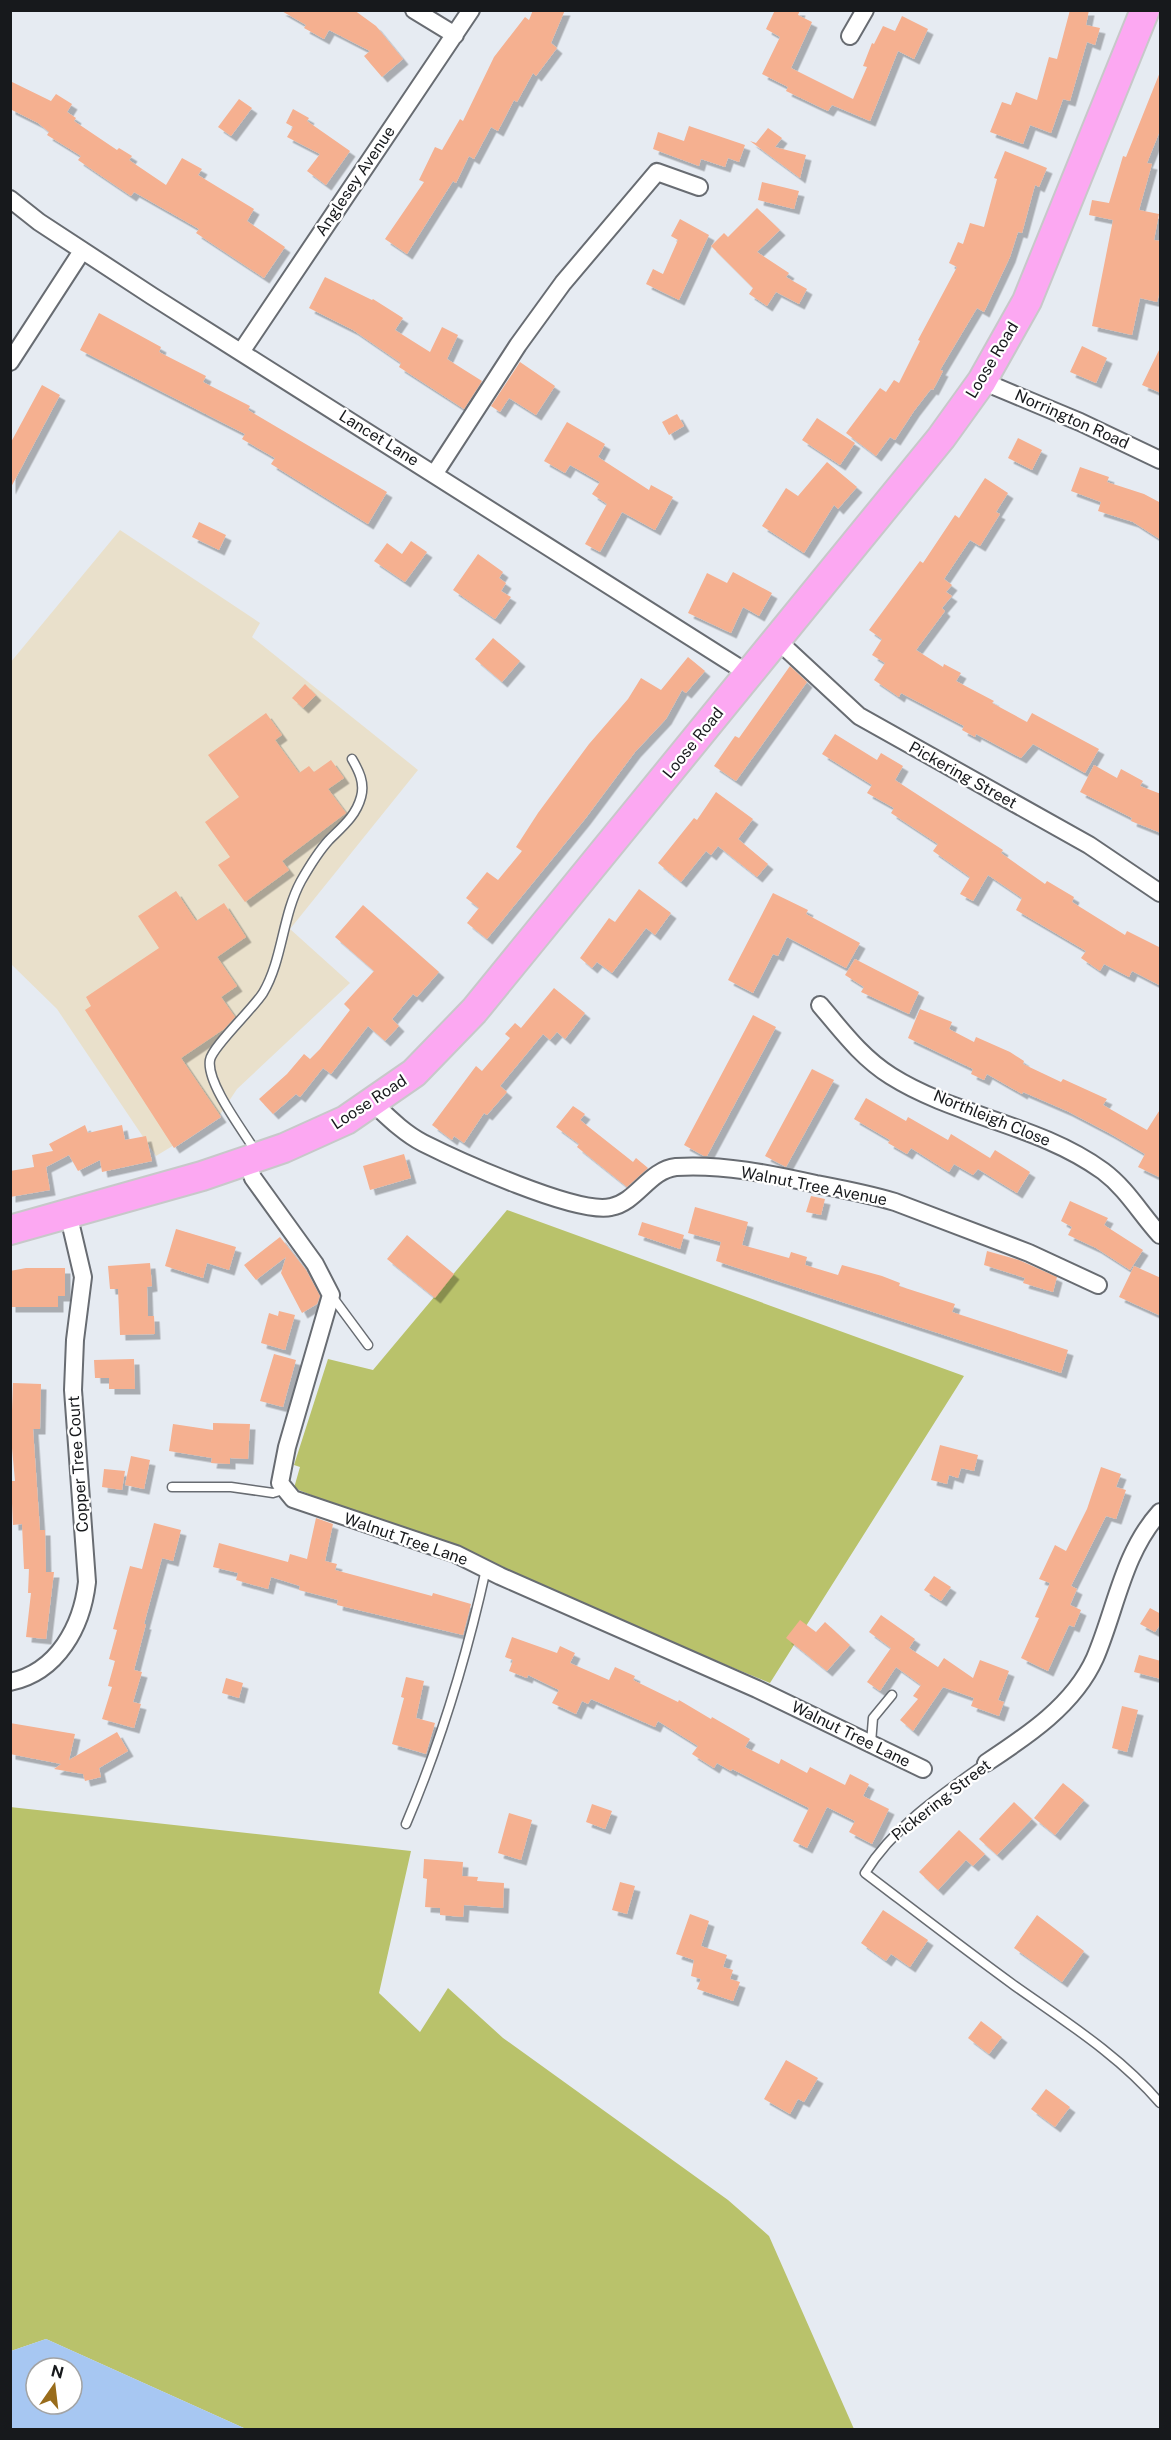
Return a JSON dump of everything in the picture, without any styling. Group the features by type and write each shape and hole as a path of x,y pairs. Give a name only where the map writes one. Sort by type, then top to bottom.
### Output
{"highway":[{"name":"Loose Road","path":"10,1230 253,1160 315,1136 374,1103 414,1073 474,1011 941,438 982,381 1027,301 1145,10"}],"street":[{"path":"414,10 454,35"},
{"name":"Anglesey Avenue","path":"241,352 471,10"},
{"path":"850,36 865,10"},
{"path":"435,473 518,345 563,283 657,172 699,187"},
{"name":"Lancet Lane","path":"10,200 82,251 749,674"},
{"path":"10,362 82,251"},
{"name":"Norrington Road","path":"982,381 1090,426 1161,460"},
{"name":"Pickering Street","path":"777,640 859,716 1089,845 1161,893"},
{"name":"Northleigh Close","path":"820,1005 865,1057 892,1077 955,1105 1050,1141 1101,1170 1128,1193 1161,1235"},
{"name":"Walnut Tree Avenue","path":"374,1103 395,1124 423,1142 519,1184 577,1203 607,1208 622,1204 658,1174 669,1169 756,1171 884,1198 1029,1252 1098,1285"},
{"path":"253,1160 253,1178 315,1264 332,1295 287,1447 280,1483 283,1490"},
{"name":"Copper Tree Court","path":"10,1682 35,1674 68,1642 85,1600 87,1582 73,1390 75,1340 83,1277 68,1213"},
{"name":"Walnut Tree Lane","path":"283,1490 293,1499 456,1554 871,1743 923,1769"},
{"name":"Pickering Street","path":"987,1763 1042,1724 1084,1678 1094,1659 1128,1566 1150,1523 1161,1512"}],"lane":[{"path":"253,1160 213,1079 210,1060 213,1051 243,1020 264,990 272,974 286,919 301,881 328,841 356,810 362,795 362,781 352,759"},
{"path":"332,1295 368,1345"},
{"path":"172,1487 231,1487 273,1493 283,1490"},
{"path":"406,1824 429,1771 477,1609 486,1568"},
{"path":"871,1743 873,1718 892,1695"},
{"name":"Pickering Street","path":"987,1763 950,1789 907,1825 880,1850 865,1873 970,1953 1108,2052 1143,2083 1161,2103"}],"shaded area":[{"path":"120,530 260,623 252,637 418,770 290,929 350,983 237,1089 217,1119 156,1156 57,1009 11,964 10,663"}],"green space":[{"path":"507,1210 964,1376 770,1683 294,1488 300,1467 294,1465 328,1359 373,1370"},
{"path":"10,1807 411,1851 379,1993 420,2032 448,1988 503,2038 728,2200 769,2236 854,2429 246,2429 46,2339 11,2351"}],"water":[{"path":"46,2339 84,2356 24,2356 24,2416 84,2416 84,2356 246,2429 11,2429 11,2351"}],"building":[{"path":"280,10 354,10 376,26 403,59 382,77 364,56 370,51 329,30 324,39 304,28 306,25"},
{"path":"533,10 565,10 551,43 557,48 536,76 533,73 517,102 514,100 498,131 491,127 474,159 469,156 456,183 453,181 407,254 385,239 424,182 419,180 435,147 442,150 460,119 463,121 494,57 525,17 529,20"},
{"path":"775,10 800,10 798,15 812,22 791,68 853,99 867,67 863,66 872,43 874,44 883,26 895,31 902,16 928,29 914,59 898,51 870,121 832,105 828,111 786,91 788,87 762,74 780,37 766,29"},
{"path":"1070,10 1089,10 1086,25 1100,28 1095,45 1087,42 1070,101 1063,99 1051,133 1030,125 1023,144 990,132 1002,102 1011,105 1016,92 1037,100 1049,57 1057,59"},
{"path":"1160,72 1161,128 1147,163 1152,164 1139,210 1159,214 1154,240 1161,241 1161,287 1157,302 1140,298 1132,335 1092,326 1113,220 1089,215 1092,200 1109,203 1123,156 1126,157"},
{"path":"10,81 51,101 56,94 72,104 67,112 76,118 74,121 117,150 119,148 132,156 129,160 166,185 182,158 202,169 198,175 254,209 247,221 285,247 264,278 196,233 199,229 134,192 131,196 78,160 81,156 47,135 49,132 38,123 10,109"},
{"path":"239,99 252,108 231,136 218,127"},
{"path":"293,109 309,118 307,121 350,151 326,185 307,171 320,154 287,137 293,127 286,123"},
{"path":"689,126 745,145 739,162 728,158 725,167 701,159 699,166 653,149 658,132 684,141"},
{"path":"768,128 782,138 775,147 806,155 800,178 750,141 756,143"},
{"path":"1005,151 1047,168 1039,187 1035,185 1022,233 1018,232 1010,257 984,312 977,308 940,370 943,371 933,390 931,389 914,411 895,440 890,437 876,456 846,433 880,388 886,392 894,380 899,383 920,341 918,340 957,267 949,263 958,242 963,244 970,223 984,227 997,179 994,178"},
{"path":"762,182 799,191 794,209 758,200"},
{"path":"757,208 780,230 757,252 789,273 786,277 807,289 799,304 776,292 767,306 749,294 753,288 711,246 724,233 728,237"},
{"path":"680,219 709,235 679,300 646,284 653,269 663,274 678,240 671,236"},
{"path":"325,277 373,299 403,318 395,330 430,352 442,327 458,335 447,359 482,381 464,409 399,367 401,363 353,330 309,308"},
{"path":"99,313 161,347 159,352 206,376 203,382 250,406 248,410 387,492 368,524 271,464 275,458 242,439 245,434 80,350"},
{"path":"1082,346 1107,358 1096,383 1070,372"},
{"path":"1161,346 1161,393 1142,385"},
{"path":"520,362 555,386 536,415 509,398 500,412 491,406"},
{"path":"42,385 60,395 10,489 10,444"},
{"path":"677,414 684,426 669,435 662,422"},
{"path":"817,418 855,443 840,465 802,440"},
{"path":"567,422 605,444 598,457 649,490 651,485 673,497 655,530 622,512 600,552 585,544 607,504 592,494 600,482 570,465 565,473 544,461"},
{"path":"1018,438 1042,450 1032,470 1008,458"},
{"path":"827,462 857,487 838,509 834,505 804,553 762,526 786,488 798,496"},
{"path":"1080,467 1109,477 1107,482 1144,494 1161,503 1161,540 1133,522 1098,511 1101,502 1071,491"},
{"path":"985,478 1008,493 996,512 1000,514 980,546 970,540 944,579 952,585 946,592 952,596 942,608 945,611 916,650 943,667 944,664 961,673 956,681 1027,722 1032,713 1099,749 1085,773 1033,744 1021,758 976,734 975,737 962,730 964,726 901,693 899,697 874,680 885,663 872,655 882,639 869,630 920,561 923,563 955,515 959,518"},
{"path":"199,522 226,535 219,550 192,537"},
{"path":"411,541 427,552 405,582 374,561 387,543 402,554"},
{"path":"478,554 503,572 499,578 506,583 501,591 511,597 495,619 453,590"},
{"path":"733,572 772,593 759,616 743,607 731,633 688,613 707,573 727,583"},
{"path":"493,638 520,661 502,682 475,659"},
{"path":"688,657 705,671 686,693 682,690 666,719 635,752 585,819 487,939 467,923 479,908 466,898 487,872 498,880 522,851 516,847 538,813 589,744 628,699 641,678 661,690"},
{"path":"790,666 807,682 736,781 714,766 735,736 739,738"},
{"path":"305,684 316,695 303,708 292,698"},
{"path":"266,713 282,735 275,740 299,773 309,766 314,772 331,760 344,778 328,789 346,813 282,861 289,870 245,902 218,865 230,857 205,822 239,797 208,755"},
{"path":"835,734 877,760 881,753 903,766 895,780 1003,850 1001,853 1045,884 1047,881 1074,897 1072,902 1125,935 1127,931 1161,948 1161,986 1132,971 1129,977 1104,964 1100,971 1081,958 1086,951 1016,910 1022,898 988,875 973,901 960,894 970,877 933,851 938,844 891,813 894,808 867,793 872,785 822,754"},
{"path":"1094,765 1117,778 1121,769 1143,781 1140,786 1161,794 1161,833 1131,821 1132,818 1080,792"},
{"path":"716,792 753,819 738,839 768,864 757,877 718,846 711,855 706,851 681,882 658,863 694,818 697,820"},
{"path":"639,889 671,913 655,935 646,928 612,973 597,962 592,968 580,958 609,918 615,922"},
{"path":"176,891 196,921 224,903 246,937 217,957 237,986 221,997 235,1017 224,1029 181,1058 221,1117 174,1148 85,1010 91,1006 86,997 159,948 138,916"},
{"path":"773,893 808,910 806,914 860,943 846,968 787,937 778,956 773,954 753,993 728,980"},
{"path":"363,905 439,972 417,997 413,994 392,1019 399,1026 385,1041 368,1026 331,1074 323,1068 300,1097 296,1094 273,1114 259,1099 287,1074 304,1054 310,1059 320,1049 350,1010 344,1004 374,971 335,937"},
{"path":"855,959 919,992 909,1014 861,992 864,987 845,975"},
{"path":"554,988 585,1013 565,1039 557,1032 550,1040 543,1034 500,1086 507,1092 487,1115 484,1113 464,1143 454,1136 452,1140 432,1125 476,1066 482,1071 510,1038 505,1034 515,1023 521,1028"},
{"path":"920,1009 952,1022 949,1029 974,1042 976,1037 1010,1052 1024,1061 1023,1064 1061,1082 1063,1079 1107,1099 1103,1105 1147,1130 1161,1108 1161,1178 1138,1167 1145,1154 1109,1133 1067,1111 1023,1092 1022,1094 987,1074 984,1080 971,1074 973,1069 908,1038"},
{"path":"753,1015 776,1027 707,1156 704,1156 684,1145"},
{"path":"812,1069 834,1080 786,1167 765,1156"},
{"path":"866,1098 906,1121 908,1117 948,1140 951,1134 990,1158 995,1150 1030,1172 1017,1193 978,1169 973,1175 954,1164 949,1172 911,1148 907,1154 888,1143 890,1140 854,1119"},
{"path":"573,1106 585,1114 580,1120 633,1162 636,1158 648,1168 627,1187 577,1147 579,1144 556,1127"},
{"path":"85,1125 88,1133 122,1125 125,1140 146,1136 152,1161 102,1172 100,1160 78,1171 69,1155 46,1167 50,1190 10,1197 10,1171 34,1167 32,1155 53,1151 49,1144"},
{"path":"404,1154 411,1178 370,1190 363,1166"},
{"path":"811,1196 825,1199 821,1215 806,1212"},
{"path":"1070,1201 1108,1218 1104,1225 1143,1250 1130,1270 1096,1248 1068,1235 1072,1227 1061,1221"},
{"path":"695,1207 748,1222 742,1245 789,1258 791,1252 807,1257 805,1265 838,1275 842,1265 882,1276 900,1283 899,1286 955,1304 952,1312 1068,1350 1061,1373 716,1261 721,1242 688,1233"},
{"path":"642,1222 684,1235 680,1249 638,1235"},
{"path":"176,1229 236,1247 229,1270 207,1263 203,1278 165,1266"},
{"path":"407,1235 454,1274 435,1298 387,1259"},
{"path":"280,1237 306,1270 320,1296 317,1304 302,1313 281,1273 286,1257 256,1280 244,1265"},
{"path":"987,1251 1019,1260 1057,1277 1053,1292 1023,1283 1025,1278 984,1265"},
{"path":"150,1263 152,1286 147,1287 148,1316 154,1316 155,1334 120,1335 118,1289 110,1289 108,1266"},
{"path":"1134,1266 1161,1278 1161,1316 1119,1297"},
{"path":"26,1268 65,1268 65,1296 58,1296 58,1307 10,1307 10,1271"},
{"path":"279,1311 295,1315 285,1350 261,1343 269,1313 278,1316"},
{"path":"274,1354 296,1360 283,1407 260,1401"},
{"path":"134,1359 135,1389 109,1389 109,1378 95,1378 94,1360"},
{"path":"13,1383 41,1384 40,1429 33,1429 40,1530 45,1530 46,1572 54,1572 46,1639 26,1637 31,1593 28,1593 29,1569 24,1569 22,1524 13,1525 11,1481 15,1481 11,1437"},
{"path":"213,1423 250,1424 248,1459 230,1458 230,1464 211,1463 212,1458 169,1451 173,1424 213,1430"},
{"path":"940,1445 978,1455 974,1471 961,1468 958,1478 949,1475 947,1484 931,1480"},
{"path":"131,1456 150,1460 144,1489 125,1485"},
{"path":"1101,1467 1121,1474 1116,1487 1126,1490 1116,1519 1106,1516 1071,1586 1077,1589 1070,1605 1081,1610 1074,1627 1069,1625 1048,1671 1021,1658 1039,1618 1035,1617 1050,1583 1039,1579 1055,1545 1066,1551 1087,1509"},
{"path":"104,1469 125,1471 122,1490 102,1487"},
{"path":"316,1518 333,1524 325,1561 337,1564 335,1570 471,1604 463,1635 337,1605 338,1600 299,1590 300,1586 271,1577 268,1589 236,1580 238,1573 213,1567 219,1543 288,1562 290,1554 307,1559"},
{"path":"154,1523 181,1530 173,1561 162,1558 144,1624 146,1624 134,1670 142,1672 133,1702 141,1704 134,1728 102,1719 112,1687 108,1686 115,1661 109,1659 117,1630 113,1629 130,1566 142,1569"},
{"path":"934,1576 951,1587 941,1601 924,1590"},
{"path":"1150,1608 1161,1614 1161,1623 1155,1632 1140,1624"},
{"path":"881,1615 915,1639 909,1648 938,1667 944,1658 973,1678 980,1660 1009,1671 998,1700 1004,1702 999,1716 971,1706 974,1698 943,1687 913,1731 900,1720 918,1699 913,1696 921,1685 896,1667 880,1691 867,1682 891,1648 869,1632"},
{"path":"800,1620 816,1632 825,1622 850,1645 827,1671 786,1638"},
{"path":"512,1637 557,1653 560,1646 575,1653 570,1663 609,1680 615,1667 635,1676 633,1680 678,1702 679,1700 750,1739 745,1747 779,1764 781,1759 807,1773 810,1767 845,1785 850,1774 869,1784 863,1796 889,1809 872,1844 849,1832 855,1821 827,1807 807,1848 793,1841 809,1808 732,1769 731,1771 717,1763 714,1768 692,1754 698,1746 658,1721 655,1727 591,1699 588,1704 582,1701 576,1714 552,1703 559,1690 528,1675 527,1678 509,1671 513,1660 505,1657"},
{"path":"1139,1655 1161,1661 1161,1679 1134,1672"},
{"path":"406,1677 424,1681 416,1718 435,1723 426,1754 392,1744 404,1698 401,1697"},
{"path":"226,1678 243,1683 239,1698 222,1693"},
{"path":"1122,1706 1138,1710 1127,1752 1112,1748"},
{"path":"10,1723 75,1734 69,1760 117,1732 128,1751 99,1768 101,1777 85,1781 83,1774 54,1769 61,1764 10,1754"},
{"path":"1063,1783 1084,1800 1055,1835 1034,1818"},
{"path":"1014,1802 1032,1819 997,1855 979,1839"},
{"path":"592,1804 612,1811 605,1829 586,1822"},
{"path":"509,1813 532,1820 521,1860 498,1853"},
{"path":"959,1830 985,1854 973,1866 966,1860 938,1890 919,1872"},
{"path":"424,1859 463,1862 462,1876 478,1877 477,1881 504,1883 503,1908 464,1905 463,1917 440,1915 440,1908 425,1907 427,1879 423,1878"},
{"path":"620,1882 635,1886 627,1914 612,1910"},
{"path":"883,1910 928,1940 910,1967 891,1954 886,1961 861,1943"},
{"path":"690,1914 709,1921 701,1946 727,1955 723,1967 733,1970 730,1979 740,1982 733,2001 697,1989 701,1979 691,1976 694,1960 676,1954"},
{"path":"1037,1915 1084,1951 1062,1982 1014,1948"},
{"path":"981,2021 1002,2037 989,2054 968,2038"},
{"path":"786,2060 818,2078 804,2102 798,2099 790,2114 764,2099"},
{"path":"1046,2089 1070,2107 1055,2127 1031,2109"}]}
